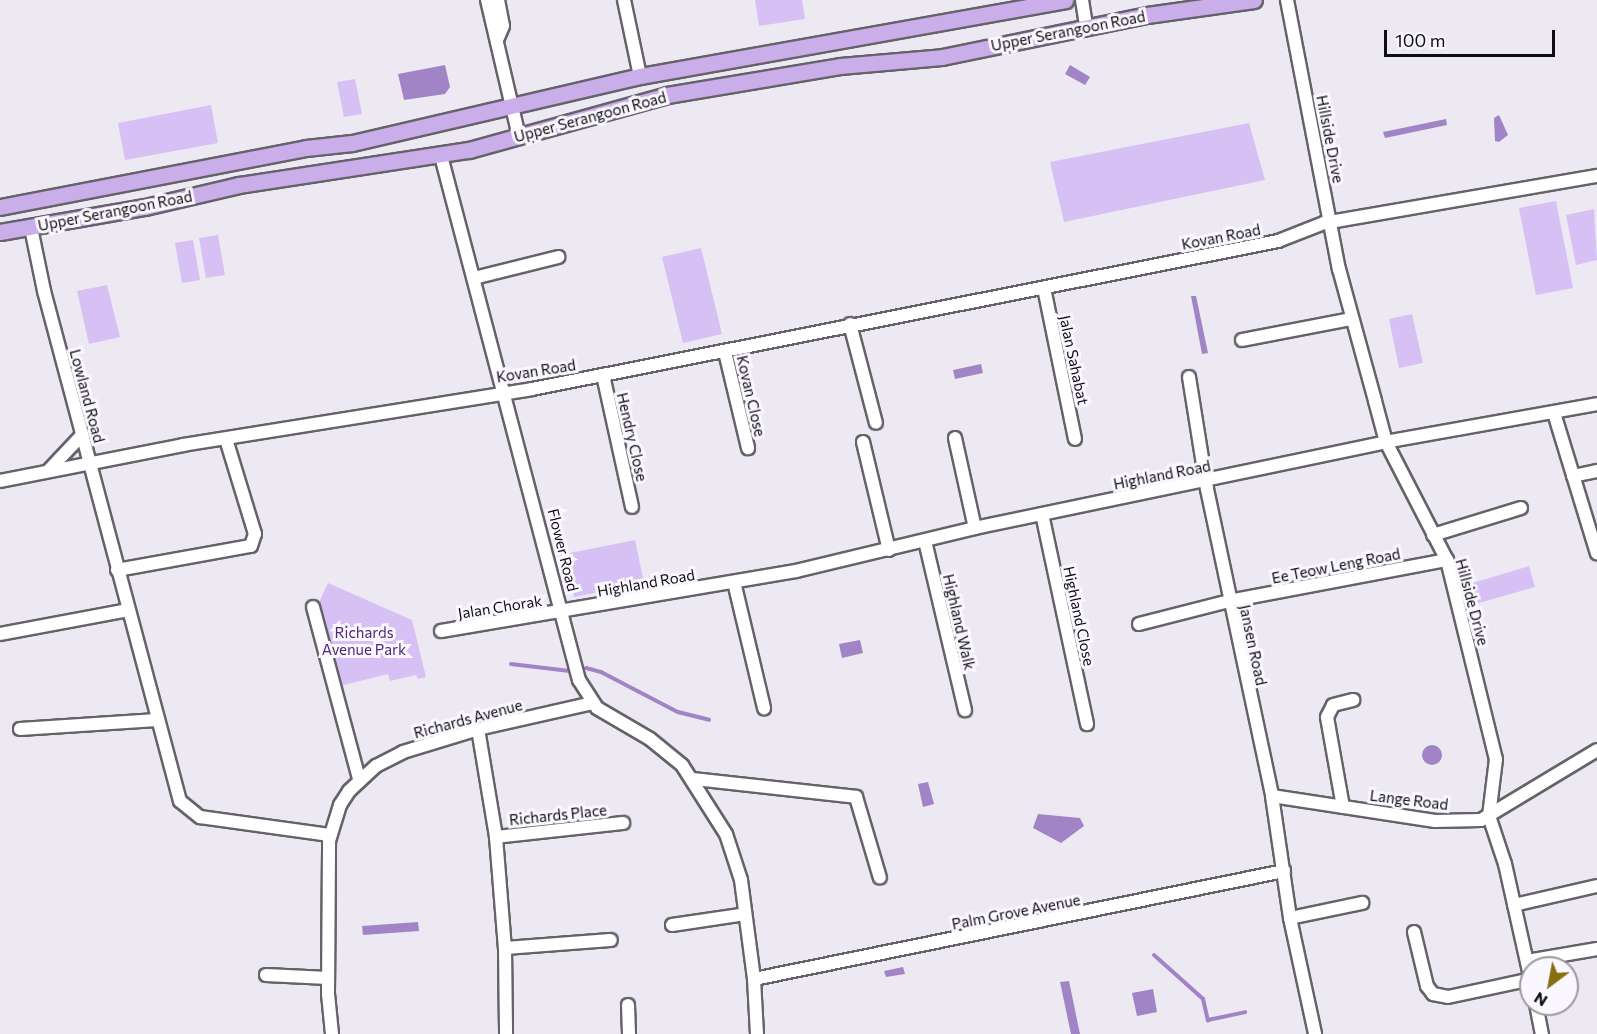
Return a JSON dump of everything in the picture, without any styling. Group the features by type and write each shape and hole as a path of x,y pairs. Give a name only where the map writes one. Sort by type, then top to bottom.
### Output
{"main road":[{"name":"Upper Serangoon Road","path":"0,207 294,150 352,143 640,76 1065,0"},
{"name":"Upper Serangoon Road","path":"0,232 31,228 239,185 441,156 667,95 840,66 942,57 1086,26 1254,0"}],"street":[{"path":"487,0 491,26 498,38 519,136"},
{"path":"498,0 503,26 498,38"},
{"path":"624,0 640,76"},
{"path":"1082,0 1086,26"},
{"name":"Hillside Drive","path":"1287,0 1351,319 1386,442 1447,560 1496,759 1489,816 1515,905 1526,956"},
{"name":"Flower Road","path":"441,156 563,612 579,681 592,703"},
{"name":"Kovan Road","path":"0,481 226,439 603,375 850,324 1278,241 1330,222 1597,176"},
{"name":"Lowland Road","path":"31,228 82,435 177,795 189,812 209,819 330,835"},
{"path":"474,278 558,256"},
{"name":"Jalan Sahabat","path":"1044,288 1076,439"},
{"path":"1242,340 1351,319"},
{"path":"850,324 876,423"},
{"name":"Kovan Close","path":"725,351 748,448"},
{"name":"Hendry Close","path":"603,375 632,507"},
{"name":"Jansen Road","path":"1189,376 1206,481 1229,601 1272,796 1290,918 1315,1034"},
{"name":"Highland Road","path":"563,612 735,582 889,550 975,528 1386,442 1597,404"},
{"path":"1554,413 1597,554"},
{"path":"47,471 82,435"},
{"path":"955,438 975,528"},
{"path":"117,570 243,551 253,544 255,534 226,439"},
{"path":"863,442 889,550"},
{"path":"1574,476 1597,471"},
{"path":"1433,535 1521,508"},
{"name":"Highland Close","path":"1042,514 1087,724"},
{"name":"Highland Walk","path":"926,541 964,710"},
{"name":"Ee Teow Leng Road","path":"1139,624 1229,601 1447,560"},
{"path":"735,582 764,708"},
{"path":"313,607 359,779"},
{"path":"0,634 128,610"},
{"name":"Jalan Chorak","path":"441,631 563,612"},
{"path":"1343,807 1327,717 1334,705 1353,700"},
{"path":"592,703 661,746 694,779 733,851 754,979 757,1034"},
{"name":"Richards Avenue","path":"332,1034 328,978 330,835 340,805 359,779 388,758 478,729 592,703"},
{"path":"20,729 157,720"},
{"name":"Richards Place","path":"478,729 496,837 505,948 506,1034"},
{"name":"Lange Road","path":"1272,796 1435,821 1489,816 1597,750"},
{"path":"694,779 856,797 880,878"},
{"name":"Richards Place","path":"496,837 623,823"},
{"name":"Palm Grove Avenue","path":"754,979 1284,871"},
{"path":"1515,905 1597,886"},
{"path":"1290,918 1362,903"},
{"path":"672,925 740,915"},
{"name":"Hillside Drive","path":"1414,932 1426,986 1433,994 1448,997 1519,982"},
{"path":"505,948 611,940"},
{"path":"1556,956 1597,949"},
{"path":"266,975 328,978"},
{"path":"628,1005 629,1034"},
{"path":"1538,1016 1542,1034"}],"green space":[{"path":"755,0 802,0 805,19 759,26"},
{"path":"355,79 362,114 344,117 337,82"},
{"path":"211,105 218,143 125,160 118,123"},
{"path":"1249,123 1265,180 1064,222 1050,162"},
{"path":"1556,201 1573,288 1536,295 1519,208"},
{"path":"1594,209 1597,260 1576,265 1566,215"},
{"path":"218,235 225,275 206,278 199,238"},
{"path":"193,240 200,280 182,283 175,243"},
{"path":"701,248 722,334 683,343 662,257"},
{"path":"107,285 120,337 89,344 77,291"},
{"path":"1412,314 1423,363 1399,368 1389,319"},
{"path":"635,540 644,583 574,597 565,554"},
{"path":"1529,566 1535,587 1472,605 1466,585"},
{"name":"Richards Avenue Park","path":"328,583 412,620 426,677 418,679 416,675 390,681 388,674 336,687 317,607"}],"shaded area":[{"path":"445,65 450,87 445,94 404,100 398,74"},
{"path":"1070,65 1090,77 1085,85 1065,74"},
{"path":"1499,115 1508,135 1499,142 1495,141 1494,118"},
{"path":"1446,119 1447,125 1385,138 1383,132"},
{"path":"1191,296 1196,296 1208,353 1202,354"},
{"path":"981,364 983,373 955,379 953,370"},
{"path":"860,640 863,653 842,658 839,644"},
{"path":"1432,745 1439,748 1442,755 1439,762 1432,765 1425,762 1422,755 1425,748"},
{"path":"928,782 934,804 923,807 918,784"},
{"path":"1038,814 1080,818 1084,826 1061,843 1033,828"},
{"path":"418,922 419,931 363,935 362,926"},
{"path":"903,967 905,974 886,977 884,971"},
{"path":"1069,981 1080,1034 1071,1034 1060,982"},
{"path":"1153,989 1157,1012 1137,1016 1132,993"}],"waterway":[{"path":"511,664 570,671"},
{"path":"586,668 601,672 678,712 709,720"},
{"path":"1154,955 1203,999 1208,1020 1245,1012"}]}
